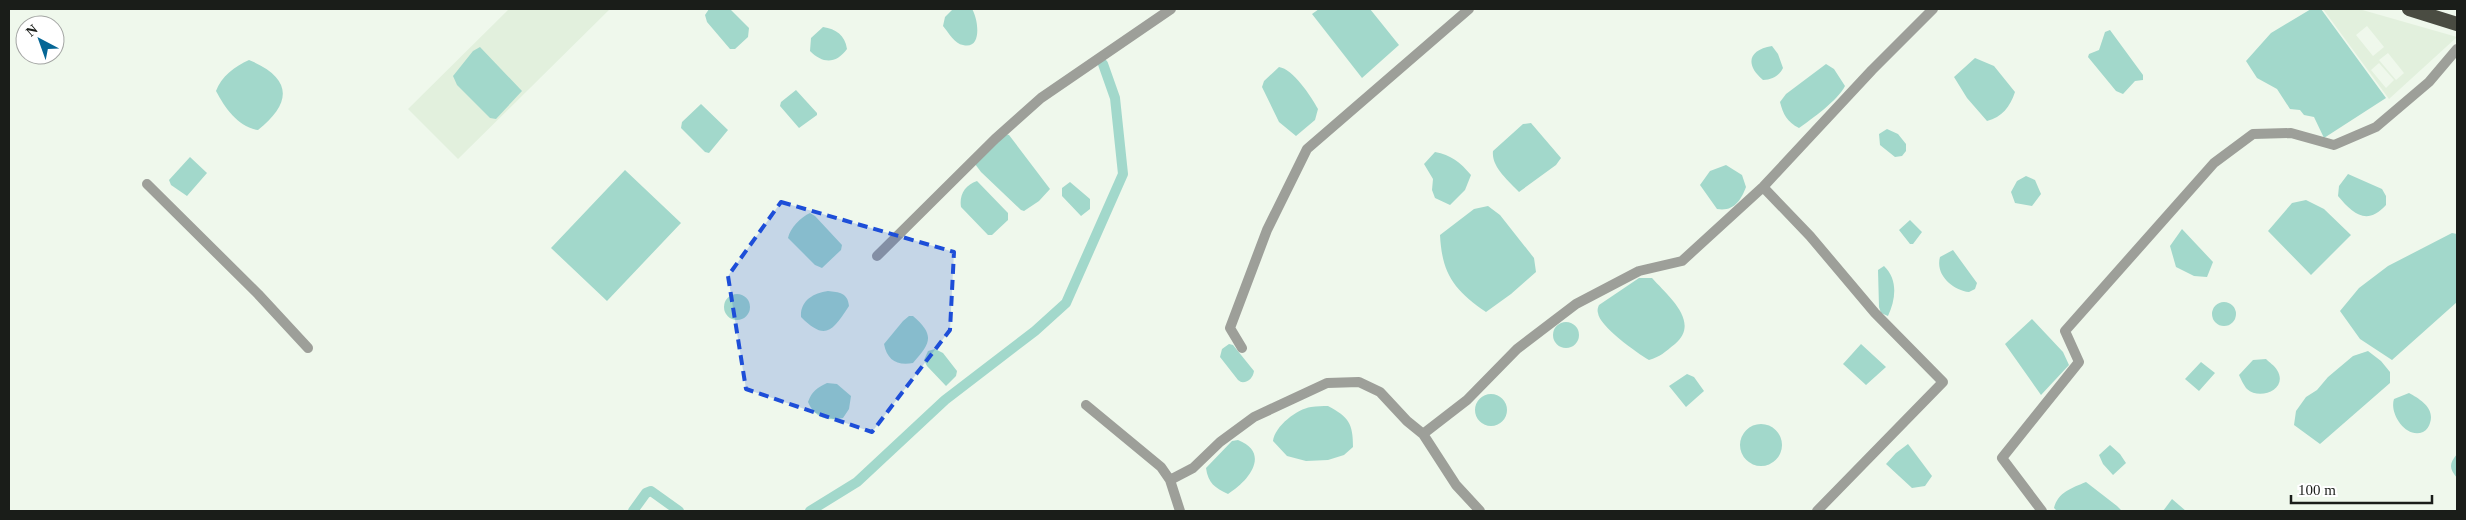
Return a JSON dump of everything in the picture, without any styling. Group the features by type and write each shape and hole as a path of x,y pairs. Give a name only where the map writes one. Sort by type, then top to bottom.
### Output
{"highway":[{"path":"2409,9 2457,24"}],"street":[{"path":"877,256 995,138 1041,98 1171,9"},
{"path":"1242,348 1230,328 1267,230 1307,150 1469,9"},
{"path":"1423,434 1466,400 1517,349 1576,304 1639,271 1682,261 1763,187 1872,70 1933,9"},
{"path":"2042,511 2002,458 2079,362 2065,331 2214,162 2253,134 2291,133 2334,145 2376,127 2429,82 2457,49"},
{"path":"147,184 258,294 308,348"},
{"path":"1763,187 1810,236 1875,313 1942,382 1817,511"},
{"path":"1170,480 1193,468 1220,442 1254,417 1328,383 1359,382 1380,392 1407,421 1423,434 1456,485 1480,511"},
{"path":"1086,405 1161,468 1170,480 1180,511"}],"highlighted area":[{"path":"781,202 954,252 950,330 872,432 746,389 728,276"}],"shaded area":[{"path":"509,9 610,9 458,159 408,109"},
{"path":"2323,9 2359,9 2457,37 2389,99","holes":["2367,26 2384,47 2373,56 2356,35","2388,53 2404,73 2396,80 2379,60","2379,63 2394,80 2386,88 2371,70"]}],"water":[{"path":"709,9 730,9 749,28 748,37 735,49 730,49 707,22 705,15"},
{"path":"953,9 972,9 977,26 974,43 969,45 960,44 943,26 945,17"},
{"path":"1319,9 1370,9 1399,45 1362,78 1312,14"},
{"path":"2311,9 2321,9 2386,98 2324,138 2314,117 2304,115 2300,110 2290,109 2277,89 2257,78 2246,61 2271,33"},
{"path":"823,27 832,29 842,36 846,44 847,49 834,60 825,60 810,51 811,38"},
{"path":"2110,30 2143,75 2143,80 2135,81 2123,94 2116,91 2088,57 2089,54 2099,50 2105,32"},
{"path":"1772,46 1778,54 1783,68 1775,77 1763,80 1753,69 1752,59 1758,51"},
{"path":"480,47 522,91 496,119 490,118 457,85 453,76 473,51"},
{"path":"1975,58 1994,66 2015,92 2005,111 1987,121 1967,98 1954,77"},
{"path":"249,60 274,75 280,83 283,92 282,101 277,110 258,130 238,121 228,110 216,91 221,81 229,72"},
{"path":"1826,64 1834,69 1845,86 1831,103 1799,128 1786,117 1780,102 1786,94"},
{"path":"1279,67 1296,78 1318,109 1315,120 1296,136 1279,122 1262,87 1264,81"},
{"path":"796,90 817,113 817,115 799,128 780,106 781,102"},
{"path":"701,104 728,130 709,153 705,152 681,128 682,122"},
{"path":"1531,123 1561,158 1556,165 1519,192 1498,168 1493,157 1493,151 1523,124"},
{"path":"1887,129 1898,134 1906,144 1906,151 1902,156 1895,157 1880,145 1879,134"},
{"path":"1005,134 1009,135 1050,189 1039,201 1024,211 981,172 975,164"},
{"path":"1435,152 1455,160 1471,175 1465,190 1450,205 1435,198 1432,190 1433,179 1424,164"},
{"path":"190,157 207,173 187,196 171,185 169,180"},
{"path":"1726,165 1742,175 1746,187 1736,204 1728,209 1717,209 1700,185 1710,171"},
{"path":"625,170 681,223 607,301 551,248"},
{"path":"2348,174 2382,189 2386,196 2386,205 2373,215 2366,216 2360,215 2349,208 2338,196 2339,186"},
{"path":"2026,176 2035,180 2041,194 2032,206 2015,203 2011,192 2017,181"},
{"path":"977,181 1008,213 1008,220 992,235 988,235 961,207 961,198 964,191 969,185"},
{"path":"1070,182 1090,199 1090,209 1081,216 1062,196 1062,188"},
{"path":"2306,200 2324,209 2351,235 2311,275 2268,231 2292,203"},
{"path":"1488,206 1500,215 1534,258 1536,272 1511,294 1486,312 1466,296 1452,280 1447,271 1441,249 1440,235 1474,209"},
{"path":"810,213 842,245 841,250 822,268 815,265 788,238 796,223"},
{"path":"1910,220 1922,232 1913,244 1910,244 1899,230"},
{"path":"2182,229 2213,262 2207,277 2194,276 2176,267 2170,246"},
{"path":"2452,233 2457,234 2457,302 2392,360 2360,339 2340,311 2359,288 2388,266"},
{"path":"1953,250 1977,283 1975,289 1969,292 1951,285 1940,270 1940,257"},
{"path":"1884,266 1889,271 1894,283 1893,303 1888,316 1881,313 1879,307 1878,270"},
{"path":"1639,278 1652,278 1673,301 1683,318 1685,327 1682,336 1675,344 1659,356 1649,360 1611,332 1600,318 1598,312 1599,305"},
{"path":"828,291 845,296 849,306 833,327 822,331 816,329 801,317 801,311 808,299"},
{"path":"737,294 746,298 750,307 746,316 737,320 728,316 724,307 728,298"},
{"path":"2224,302 2232,306 2236,314 2232,322 2224,326 2216,322 2212,314 2216,306"},
{"path":"909,316 913,316 925,329 928,339 924,350 913,363 902,364 890,358 884,344"},
{"path":"2032,319 2063,352 2069,365 2041,395 2005,344"},
{"path":"1566,322 1575,326 1579,335 1575,344 1566,348 1557,344 1553,335 1557,326"},
{"path":"1229,344 1233,345 1254,371 1248,381 1241,382 1238,380 1220,357 1222,349"},
{"path":"1861,344 1886,367 1866,385 1843,364"},
{"path":"935,349 943,353 957,371 956,376 946,386 927,366 924,360 928,351"},
{"path":"2368,351 2381,361 2390,372 2390,383 2320,444 2294,425 2296,411 2306,397 2317,390 2328,377 2353,356"},
{"path":"2266,359 2277,370 2280,377 2279,383 2271,391 2259,394 2247,389 2239,375 2253,360"},
{"path":"2201,362 2215,373 2199,391 2185,379"},
{"path":"1687,374 1694,377 1704,391 1686,407 1669,386"},
{"path":"827,383 837,384 851,396 849,409 843,418 826,419 817,415 808,402 815,390"},
{"path":"2409,393 2422,401 2430,413 2430,424 2423,432 2411,432 2405,429 2396,418 2393,405 2394,399"},
{"path":"1491,394 1502,399 1507,410 1502,421 1491,426 1480,421 1475,410 1480,399"},
{"path":"1328,406 1341,414 1351,427 1353,447 1344,455 1328,460 1306,461 1287,456 1273,441 1282,424 1299,411 1305,408"},
{"path":"1765,424 1773,427 1779,433 1782,445 1779,457 1773,463 1757,466 1749,463 1743,457 1740,441 1743,433 1749,427"},
{"path":"1238,440 1248,446 1253,452 1255,459 1249,475 1228,494 1219,490 1213,484 1208,478 1206,468 1232,441"},
{"path":"1908,444 1932,476 1925,486 1912,488 1886,464"},
{"path":"2110,445 2126,463 2113,475 2103,464 2099,455"},
{"path":"2457,454 2457,478 2451,466"},
{"path":"2086,482 2122,511 2057,511 2054,508 2062,494"},
{"path":"2172,499 2186,511 2163,511"}],"waterway":[{"path":"810,511 857,482 945,400 1035,331 1066,303 1123,174 1115,98 1103,64"},
{"path":"633,511 646,493 651,491 679,511"}]}
